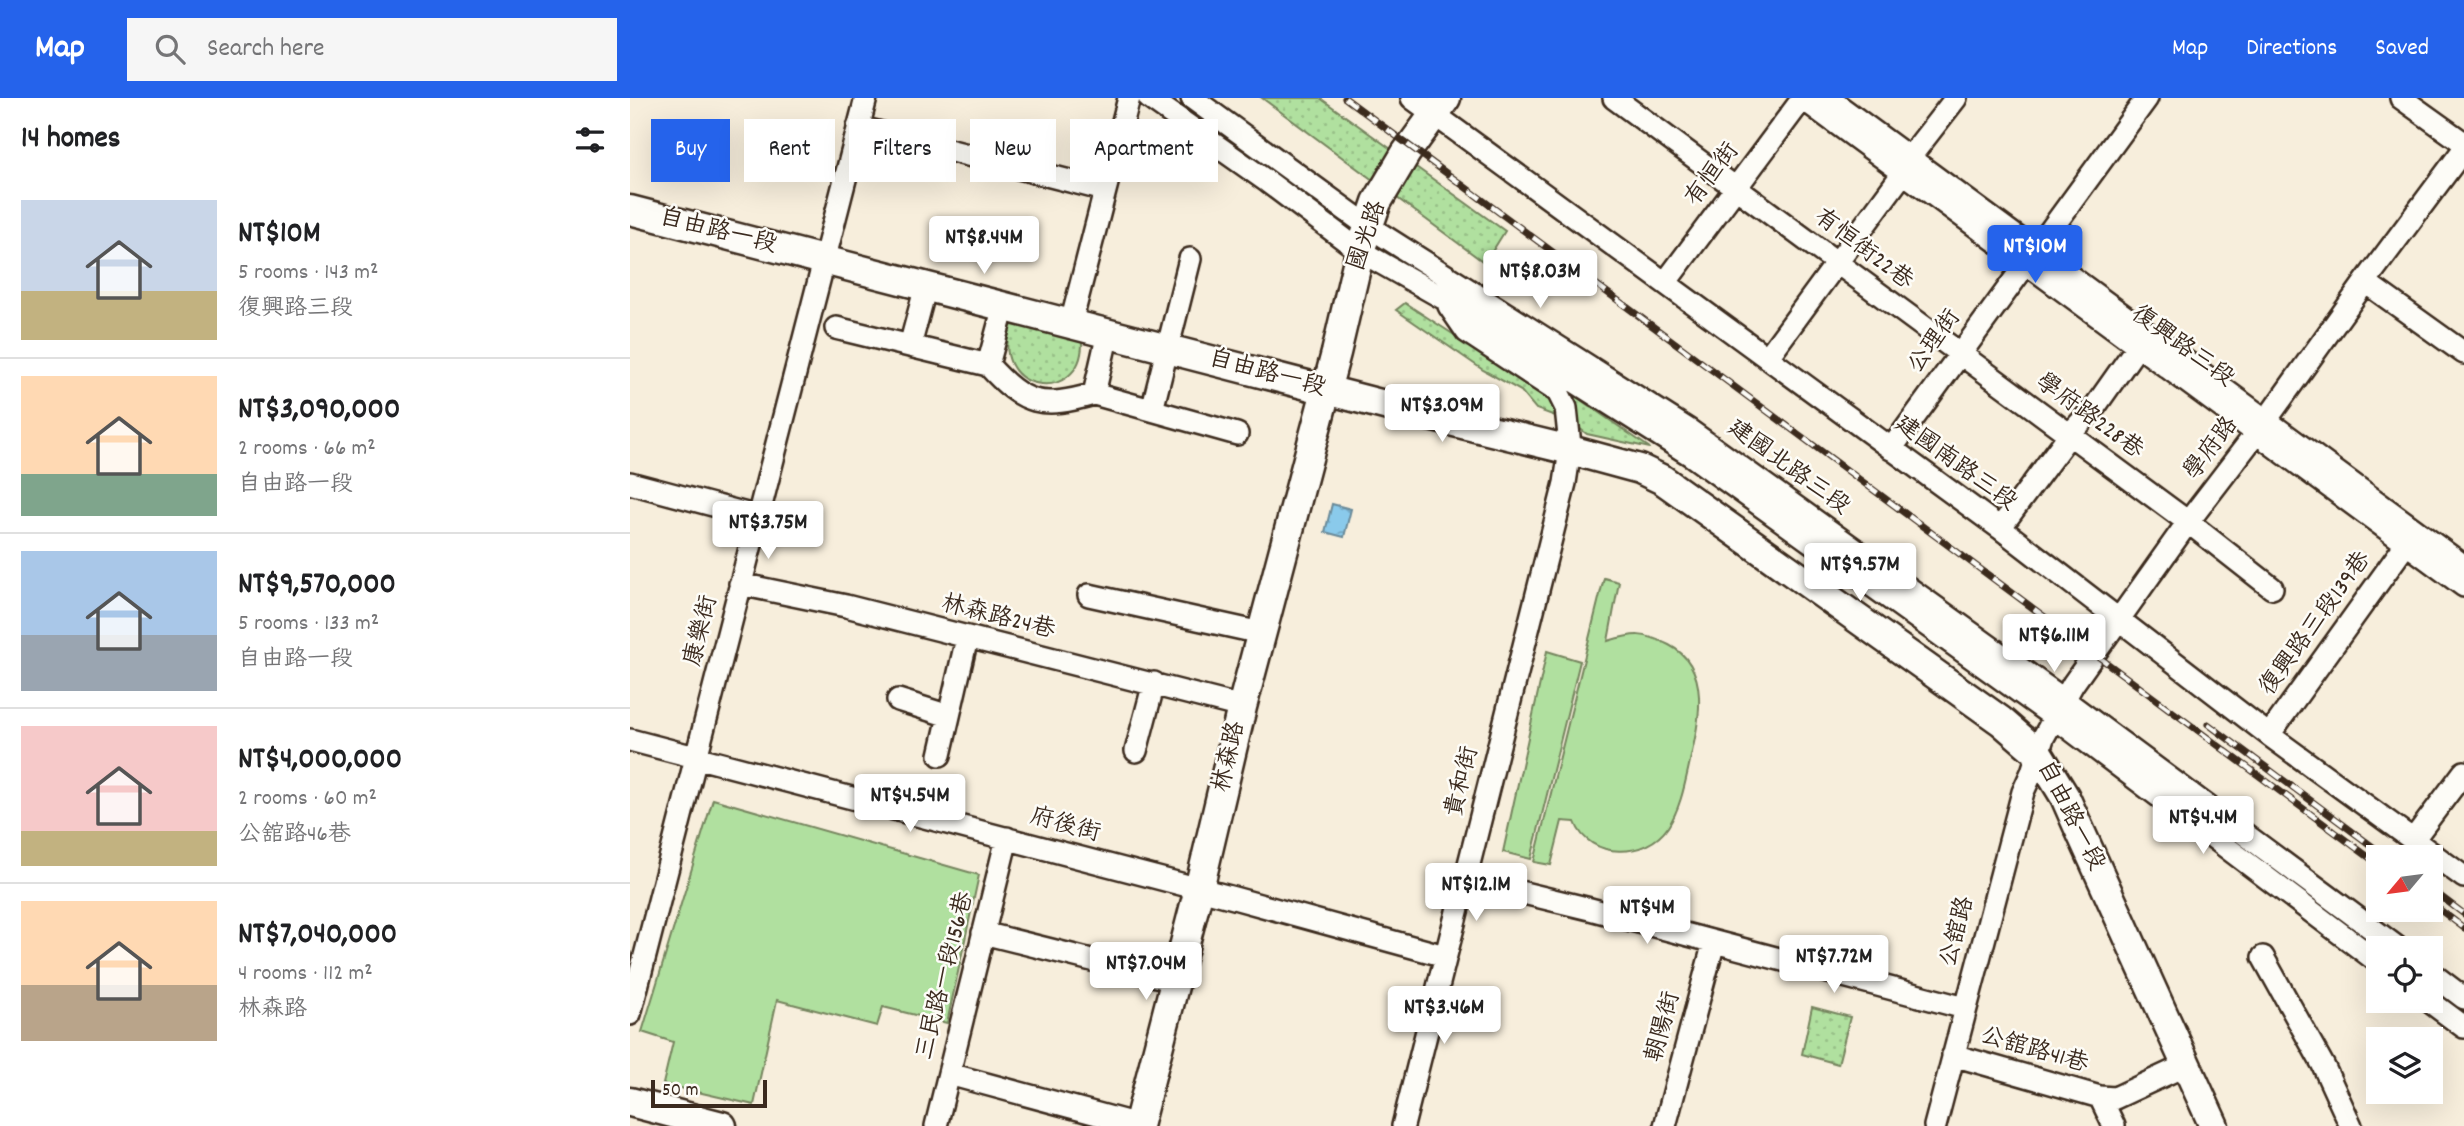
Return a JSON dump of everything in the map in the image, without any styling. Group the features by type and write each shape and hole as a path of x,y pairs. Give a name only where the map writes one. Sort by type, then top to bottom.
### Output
{"main road":[{"name":"國光路","path":"1327,389 1364,238 1377,202 1431,103"},
{"name":"自由路一段","path":"630,210 1570,450 1640,469 1663,480 2001,722 2038,753 2065,797 2214,1126"},
{"name":"林森路","path":"1138,1125 1177,981 1261,633 1327,389"},
{"path":"630,1102 722,1126"}],"street":[{"name":"康樂街","path":"860,119 866,98"},
{"path":"1071,323 1129,98"},
{"path":"1149,98 1268,182 1364,238"},
{"path":"1192,98 1364,238"},
{"name":"有恒街22巷","path":"1614,98 1959,354"},
{"name":"有恒街","path":"1665,284 1802,98"},
{"name":"復興路三段","path":"1802,98 1907,165"},
{"name":"復興路三段","path":"1828,98 1907,165 2262,427 2406,544 2464,586"},
{"path":"1767,358 1956,98"},
{"path":"2401,98 2464,143"},
{"name":"公理街","path":"1891,449 2030,257 2137,101"},
{"name":"建國南路三段","path":"1431,103 1665,284 2000,528 2269,735 2464,877"},
{"name":"學府路","path":"2038,753 2058,708 2188,522 2262,427 2464,149"},
{"path":"956,152 1105,190"},
{"name":"康樂街","path":"630,1014 849,162"},
{"name":"建國北路三段","path":"1364,238 1443,298 1692,456 2058,708 2381,936"},
{"name":"建國北路三段","path":"1364,238 1689,430 2058,708 2366,952"},
{"name":"復興路三段","path":"2030,257 2137,348 2459,554"},
{"path":"1152,410 1189,259"},
{"path":"2365,282 2464,354"},
{"path":"910,346 926,286"},
{"name":"貴和街","path":"1403,1126 1570,450 1566,408 1558,392 1467,332 1443,298"},
{"path":"988,365 1004,306"},
{"path":"836,328 988,365 1003,382 1035,401 1066,402 1094,394 1237,434"},
{"path":"1094,394 1108,333"},
{"path":"2000,528 2069,435 2094,408 2137,348"},
{"name":"學府路228巷","path":"1959,354 2188,522 2272,588"},
{"path":"630,484 758,517"},
{"name":"復興路三段139巷","path":"2269,735 2406,544"},
{"name":"林森路24巷","path":"740,584 846,606 1242,707"},
{"path":"1089,595 1261,633"},
{"path":"940,755 967,638"},
{"path":"1136,751 1154,683"},
{"path":"898,700 950,716"},
{"name":"府後街","path":"630,740 1446,956"},
{"name":"公舘路","path":"1936,1126 2023,792 2038,753"},
{"path":"2413,840 2464,772"},
{"name":"三民路一段156巷","path":"936,1126 1007,838"},
{"path":"1466,879 1965,1007"},
{"path":"983,933 1177,981"},
{"name":"朝陽街","path":"1665,1126 1714,942"},
{"path":"2263,957 2323,1065 2351,1126"},
{"path":"2443,982 2464,998"},
{"path":"2443,1011 2464,1027"},
{"name":"公舘路41巷","path":"1953,1055 2101,1097"},
{"path":"2114,1126 2101,1097 2115,1098 2186,1065"},
{"path":"949,1074 1138,1125"}],"green space":[{"path":"1262,98 1320,98 1505,231 1485,263"},
{"path":"1405,303 1550,397 1558,417 1536,409 1521,391 1483,370 1396,310"},
{"path":"1013,321 1082,342 1078,363 1067,377 1053,383 1037,383 1022,377 1011,364 1007,345"},
{"path":"1572,394 1650,448 1587,434 1575,425"},
{"path":"1604,578 1619,582 1608,641 1632,635 1652,638 1683,655 1692,667 1697,681 1699,713 1684,786 1668,827 1659,838 1647,845 1619,851 1605,849 1582,834 1575,822 1562,821 1551,865 1534,862"},
{"path":"1547,651 1580,661 1531,859 1503,852"},
{"path":"713,799 979,875 947,1023 883,1007 877,1026 777,1000 754,1105 663,1084 673,1042 642,1032"},
{"path":"1812,1007 1850,1017 1838,1064 1802,1054"}],"water":[{"path":"1332,504 1351,509 1344,537 1325,532"}],"railway":[{"path":"1345,98 2366,855"},
{"path":"2208,724 2371,845"},
{"path":"2443,898 2464,914"},
{"path":"2443,912 2464,928"}]}
